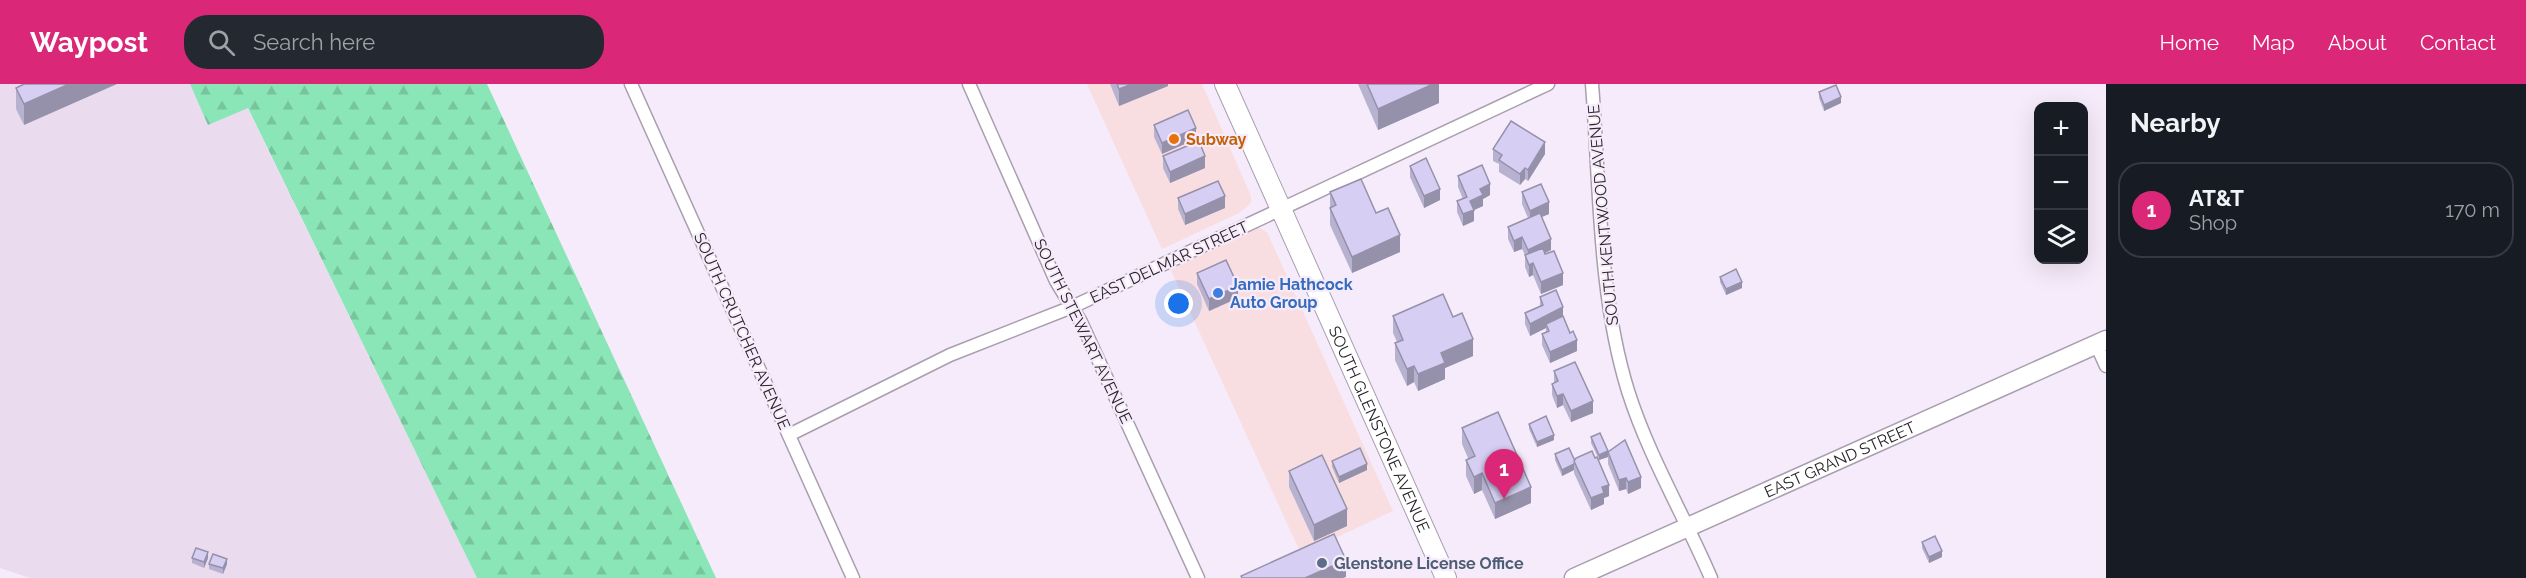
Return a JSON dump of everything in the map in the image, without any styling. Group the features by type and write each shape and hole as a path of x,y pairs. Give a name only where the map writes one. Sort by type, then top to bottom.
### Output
{"main road":[{"name":"SOUTH GLENSTONE AVENUE","path":"1225,84 1446,578"},
{"name":"EAST GRAND STREET","path":"1574,578 2101,342"}],"street":[{"name":"SOUTH CRUTCHER AVENUE","path":"631,84 853,578"},
{"name":"SOUTH STEWART AVENUE","path":"969,84 1056,281 1082,322 1198,578"},
{"name":"EAST DELMAR STREET","path":"789,435 950,355 1072,307 1548,84"},
{"name":"SOUTH KENTWOOD AVENUE","path":"1592,84 1608,304 1613,333 1637,417 1660,472 1711,578"},
{"path":"2101,342 2106,366"}],"shaded area":[{"path":"0,84 190,84 208,124 247,107 477,578 30,578 0,568"},
{"path":"1087,84 1202,84 1251,196 1251,203 1239,213 1162,249"},
{"path":"1256,226 1267,232 1393,511 1301,554 1169,266"}],"green space":[{"path":"190,84 487,84 716,578 477,578 248,108 208,125"}],"building":[{"path":"24,84 69,84 24,104 16,88"},
{"path":"1117,84 1132,84 1119,89"},
{"path":"1367,84 1433,84 1378,109"},
{"path":"1836,85 1841,97 1824,105 1819,92"},
{"path":"1188,110 1196,128 1162,143 1154,125"},
{"path":"1511,121 1545,142 1528,170 1525,168 1520,174 1499,160 1502,155 1493,149"},
{"path":"1199,141 1205,156 1170,172 1163,156"},
{"path":"1426,158 1440,189 1424,196 1410,166"},
{"path":"1482,165 1490,184 1480,189 1483,195 1470,201 1474,210 1463,214 1457,201 1467,197 1458,176"},
{"path":"1361,179 1376,213 1388,208 1400,235 1352,257 1330,208 1336,205 1330,192"},
{"path":"1218,181 1225,196 1185,214 1178,198"},
{"path":"1541,184 1549,202 1530,211 1522,192"},
{"path":"1540,213 1551,239 1528,250 1522,237 1514,241 1508,227"},
{"path":"1543,248 1545,254 1554,251 1563,273 1541,282 1533,263 1529,265 1525,255"},
{"path":"1226,260 1238,286 1209,299 1197,273"},
{"path":"1736,269 1742,282 1726,289 1720,277"},
{"path":"1556,290 1563,307 1530,324 1525,313 1543,305 1540,297"},
{"path":"1443,294 1453,317 1462,313 1473,339 1441,353 1445,363 1418,374 1414,366 1407,369 1395,343 1403,340 1393,316"},
{"path":"1563,316 1570,333 1573,331 1577,340 1550,352 1542,334 1549,331 1546,324"},
{"path":"1575,362 1593,401 1571,411 1563,394 1557,396 1552,384 1558,381 1554,371"},
{"path":"1498,412 1531,487 1495,503 1482,473 1474,477 1466,460 1475,456 1462,428"},
{"path":"1546,416 1554,435 1537,442 1529,424"},
{"path":"1600,433 1608,451 1599,455 1591,437"},
{"path":"1625,440 1641,477 1628,482 1626,478 1619,480 1608,452"},
{"path":"1360,448 1367,464 1339,477 1332,461"},
{"path":"1569,448 1575,461 1574,464 1562,470 1555,454"},
{"path":"1592,451 1609,485 1602,487 1604,493 1591,498 1574,461"},
{"path":"1322,455 1347,509 1314,525 1289,471"},
{"path":"1334,534 1346,560 1305,578 1242,578 1241,576"},
{"path":"1935,536 1942,551 1929,557 1922,542"},
{"path":"196,548 208,552 204,562 192,558"},
{"path":"213,554 227,559 223,568 209,564"}],"place":[{"name":"Subway","path":"1174,139"},
{"name":"Jamie Hathcock Auto Group","path":"1218,293"},
{"name":"AT&T","path":"1504,499"},
{"name":"Glenstone License Office","path":"1322,563"}]}
